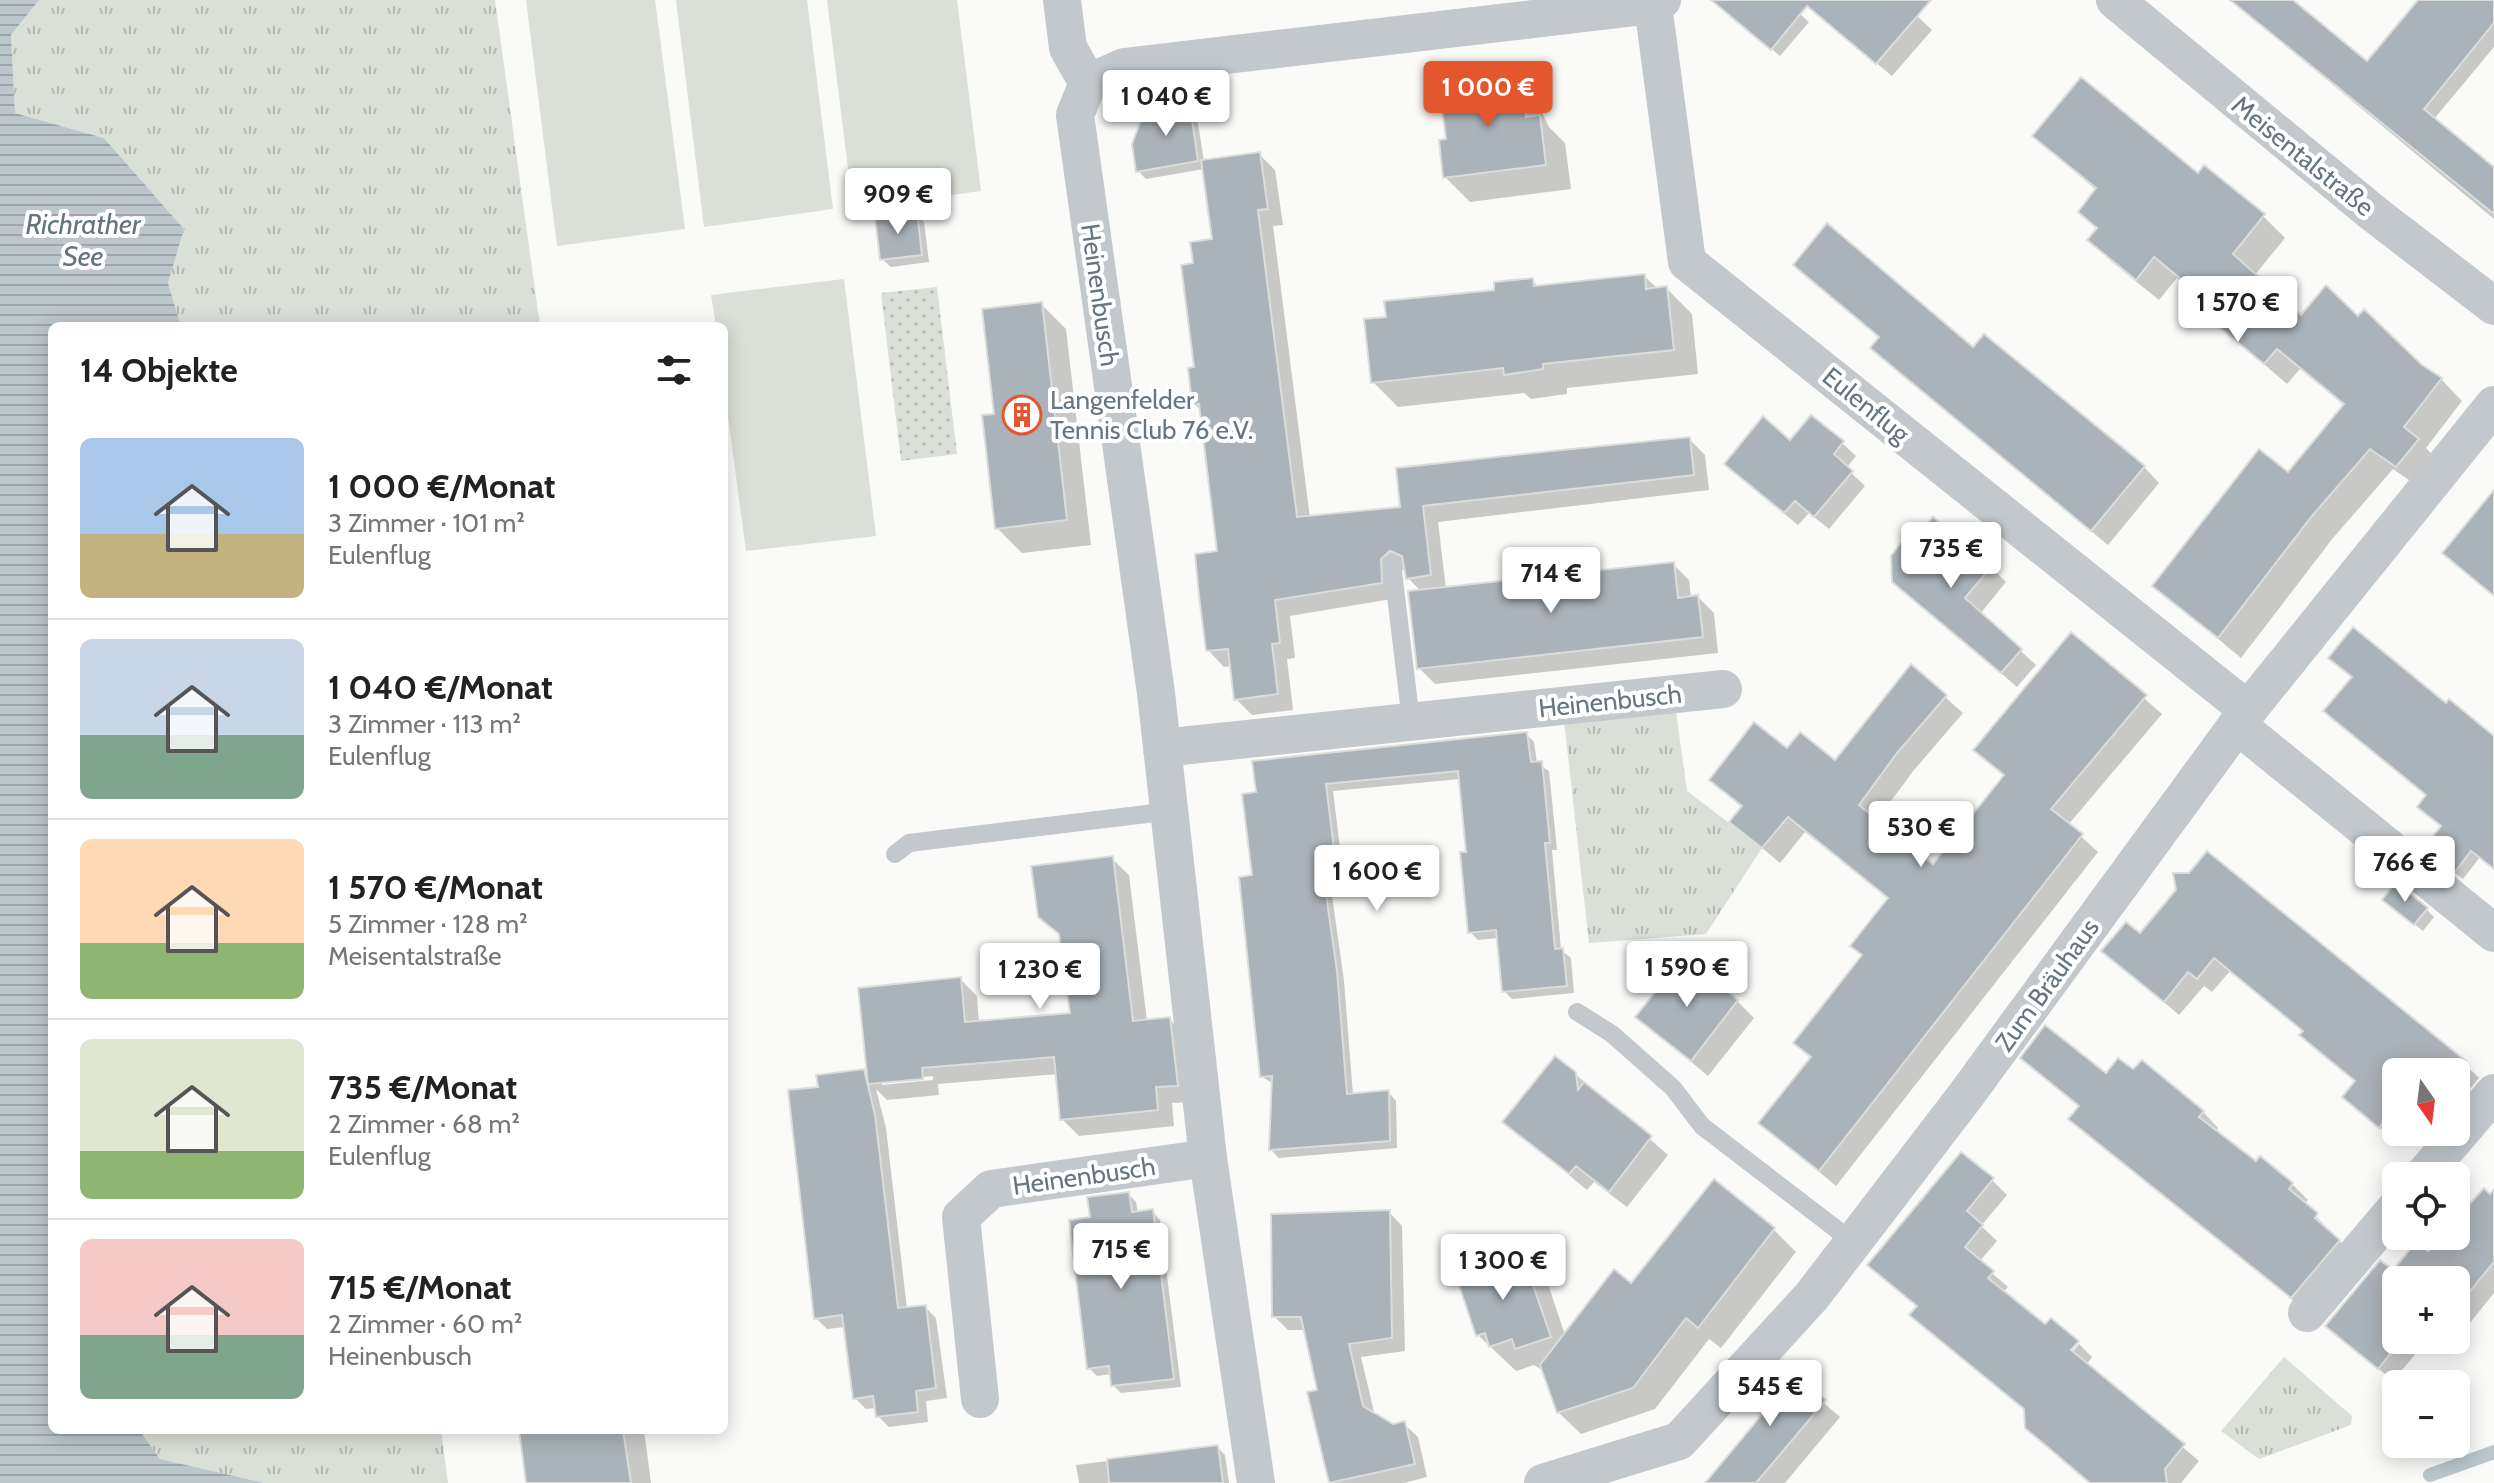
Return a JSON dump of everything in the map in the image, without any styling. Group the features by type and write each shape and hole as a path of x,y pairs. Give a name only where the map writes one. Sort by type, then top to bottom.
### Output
{"street":[{"path":"1062,0 1068,48 1088,83"},
{"name":"Meisentalstraße","path":"2115,0 2373,213 2494,306"},
{"name":"Eulenflug","path":"1088,83 1124,67 1657,2 1687,262 2243,717"},
{"name":"Heinenbusch","path":"1088,83 1075,115 1171,811 1208,1158 1256,1483"},
{"name":"Zum Bräuhaus","path":"1543,1483 1679,1441 1812,1296 1975,1082 2243,717 2494,405"},
{"name":"Heinenbusch","path":"1162,748 1723,689"},
{"path":"2243,717 2494,933"},
{"path":"2435,1162 2494,1093"},
{"name":"Heinenbusch","path":"980,1399 961,1217 991,1189 1208,1158"},
{"path":"2307,1313 2382,1225"}],"lane":[{"path":"1392,563 1411,721"},
{"path":"895,854 909,843 1171,811"},
{"path":"1577,1012 1612,1034 1673,1088 1702,1126 1853,1242"}],"green space":[{"path":"39,0 495,0 539,322 180,322 168,283 184,229 104,138 15,113 11,35"},
{"path":"526,0 655,0 685,229 557,246"},
{"path":"676,0 807,0 833,209 704,227"},
{"path":"827,0 957,0 981,191 853,208"},
{"path":"844,279 876,536 746,551 728,417 728,322 715,322 711,295"},
{"path":"937,287 957,454 901,461 881,293"},
{"path":"1676,712 1687,791 1762,848 1706,934 1589,943 1564,721"},
{"path":"2284,1357 2352,1416 2351,1425 2259,1459 2221,1431"},
{"path":"142,1434 442,1434 448,1483 265,1483 159,1459"}],"water":[{"name":"Richrather See","path":"0,0 39,0 11,35 15,113 104,138 184,229 168,283 180,322 48,322 48,1434 142,1434 160,1459 265,1483 0,1483"}],"building":[{"path":"1711,0 1931,0 1876,64 1807,6 1771,50"},
{"path":"2230,0 2293,0 2367,61 2418,0 2494,0 2494,23 2424,109 2494,167 2494,214"},
{"path":"1514,77 1516,93 1524,93 1526,117 1540,115 1546,165 1443,178 1439,140 1446,139 1439,86"},
{"path":"2081,77 2198,173 2204,165 2265,214 2233,254 2301,315 2326,285 2358,316 2364,309 2422,365 2442,378 2404,427 2419,439 2396,467 2370,449 2312,516 2218,638 2152,586 2259,449 2288,472 2344,404 2277,349 2264,364 2219,327 2227,317 2154,257 2136,280 2087,240 2097,228 2078,212 2096,188 2032,136"},
{"path":"1189,99 1198,161 1136,172 1132,144 1140,123 1161,105"},
{"path":"1260,152 1268,209 1258,210 1297,517 1400,507 1396,468 1542,452 1690,437 1694,475 1423,506 1431,575 1406,579 1402,556 1390,551 1381,559 1382,583 1275,600 1280,643 1272,644 1278,694 1234,700 1228,649 1206,651 1199,596 1195,554 1217,551 1199,404 1192,405 1188,368 1194,367 1181,265 1193,263 1190,242 1212,239 1201,160"},
{"path":"917,212 922,255 880,260 875,217"},
{"path":"1827,223 1973,347 1984,334 2145,466 2091,531 1870,348 1879,337 1793,265"},
{"path":"1645,274 1646,289 1667,286 1674,350 1543,364 1543,369 1504,375 1503,368 1371,383 1364,319 1386,317 1384,301 1494,290 1494,282 1533,278 1534,286"},
{"name":"Langenfelder Tennis Club 76 e.V.","path":"1042,302 1067,520 995,529 982,415 994,414 982,309"},
{"path":"1811,415 1844,441 1834,454 1853,471 1814,517 1795,501 1784,513 1724,464 1763,416 1790,440"},
{"path":"2494,490 2494,596 2442,553"},
{"path":"1933,517 1992,566 1965,598 2022,649 2001,673 1892,582 1891,556 1901,543 1911,543"},
{"path":"1674,562 1678,598 1698,595 1703,637 1417,669 1408,591"},
{"path":"2353,627 2446,703 2449,699 2494,736 2494,869 2471,851 2454,873 2424,848 2441,826 2417,807 2426,795 2323,711 2352,677 2328,658"},
{"path":"2071,632 2147,695 2051,809 2083,834 1819,1171 1758,1123 1811,1057 1793,1043 1862,955 1850,946 1888,898 1788,817 1762,848 1729,822 1742,806 1709,780 1754,722 1787,748 1800,732 1835,760 1911,664 1947,695 1897,753 1859,805 1933,864 2004,775 1973,750"},
{"path":"1527,732 1531,762 1542,761 1550,843 1545,843 1555,949 1563,948 1567,986 1502,992 1496,930 1468,933 1460,852 1466,852 1458,771 1326,784 1336,865 1322,866 1337,971 1347,1094 1389,1090 1390,1141 1269,1150 1272,1076 1260,1077 1239,877 1252,875 1242,794 1256,792 1252,761"},
{"path":"2207,851 2462,1058 2382,1058 2382,1124 2379,1128 2342,1097 2355,1081 2299,1035 2303,1031 2214,958 2197,979 2188,972 2164,1002 2101,951 2126,922 2140,933 2176,890 2173,873 2189,873"},
{"path":"1113,856 1133,1021 1170,1017 1178,1086 1156,1087 1158,1110 1060,1120 1054,1057 922,1068 923,1079 868,1084 858,988 961,977 965,1022 1070,1013 1059,934 1038,917 1031,866"},
{"path":"2396,882 2428,908 2414,925 2382,900"},
{"path":"1684,956 1738,1000 1691,1061 1635,1017"},
{"path":"2045,1025 2106,1073 2118,1058 2133,1069 2142,1060 2204,1111 2199,1117 2256,1161 2260,1156 2293,1183 2289,1189 2318,1213 2315,1218 2340,1240 2291,1298 2068,1119 2079,1106 2020,1058"},
{"path":"1555,1056 1576,1072 1578,1090 1584,1082 1652,1136 1609,1192 1576,1166 1569,1174 1502,1122"},
{"path":"864,1069 875,1115 898,1308 926,1305 936,1388 916,1391 918,1412 876,1417 873,1396 853,1399 842,1315 814,1319 788,1090 818,1087 816,1075"},
{"path":"1961,1152 1994,1178 1967,1211 1983,1225 1965,1247 1994,1271 1988,1278 2045,1324 2051,1318 2079,1341 2071,1350 2185,1444 2165,1469 2167,1483 2090,1483 2025,1428 2024,1409 1909,1315 1917,1306 1867,1265"},
{"path":"1714,1179 1775,1228 1698,1328 1686,1318 1633,1388 1557,1413 1540,1365 1614,1269 1631,1283"},
{"path":"2484,1188 2490,1194 2494,1189 2494,1262 2470,1291 2470,1266 2396,1266 2409,1250 2470,1250 2470,1204"},
{"path":"1129,1192 1132,1212 1153,1209 1174,1379 1111,1386 1109,1366 1087,1369 1069,1220 1090,1217 1087,1197"},
{"path":"1390,1210 1392,1338 1349,1344 1363,1406 1393,1424 1405,1421 1415,1464 1329,1483 1307,1392 1317,1390 1301,1317 1272,1317 1271,1214"},
{"path":"1521,1251 1551,1337 1515,1349 1512,1339 1489,1347 1485,1333 1476,1336 1455,1273"},
{"path":"2380,1260 2388,1266 2382,1266 2382,1354 2390,1354 2378,1369 2325,1326"},
{"path":"1781,1363 1826,1400 1756,1483 1705,1483 1770,1405 1754,1392"},
{"path":"520,1434 624,1434 631,1483 526,1483"},
{"path":"1218,1445 1223,1483 1109,1483 1107,1459"}],"waterway":[{"path":"2430,1475 2494,1452"}],"place":[{"name":"Langenfelder Tennis Club 76 e.V.","path":"1022,415"}]}
